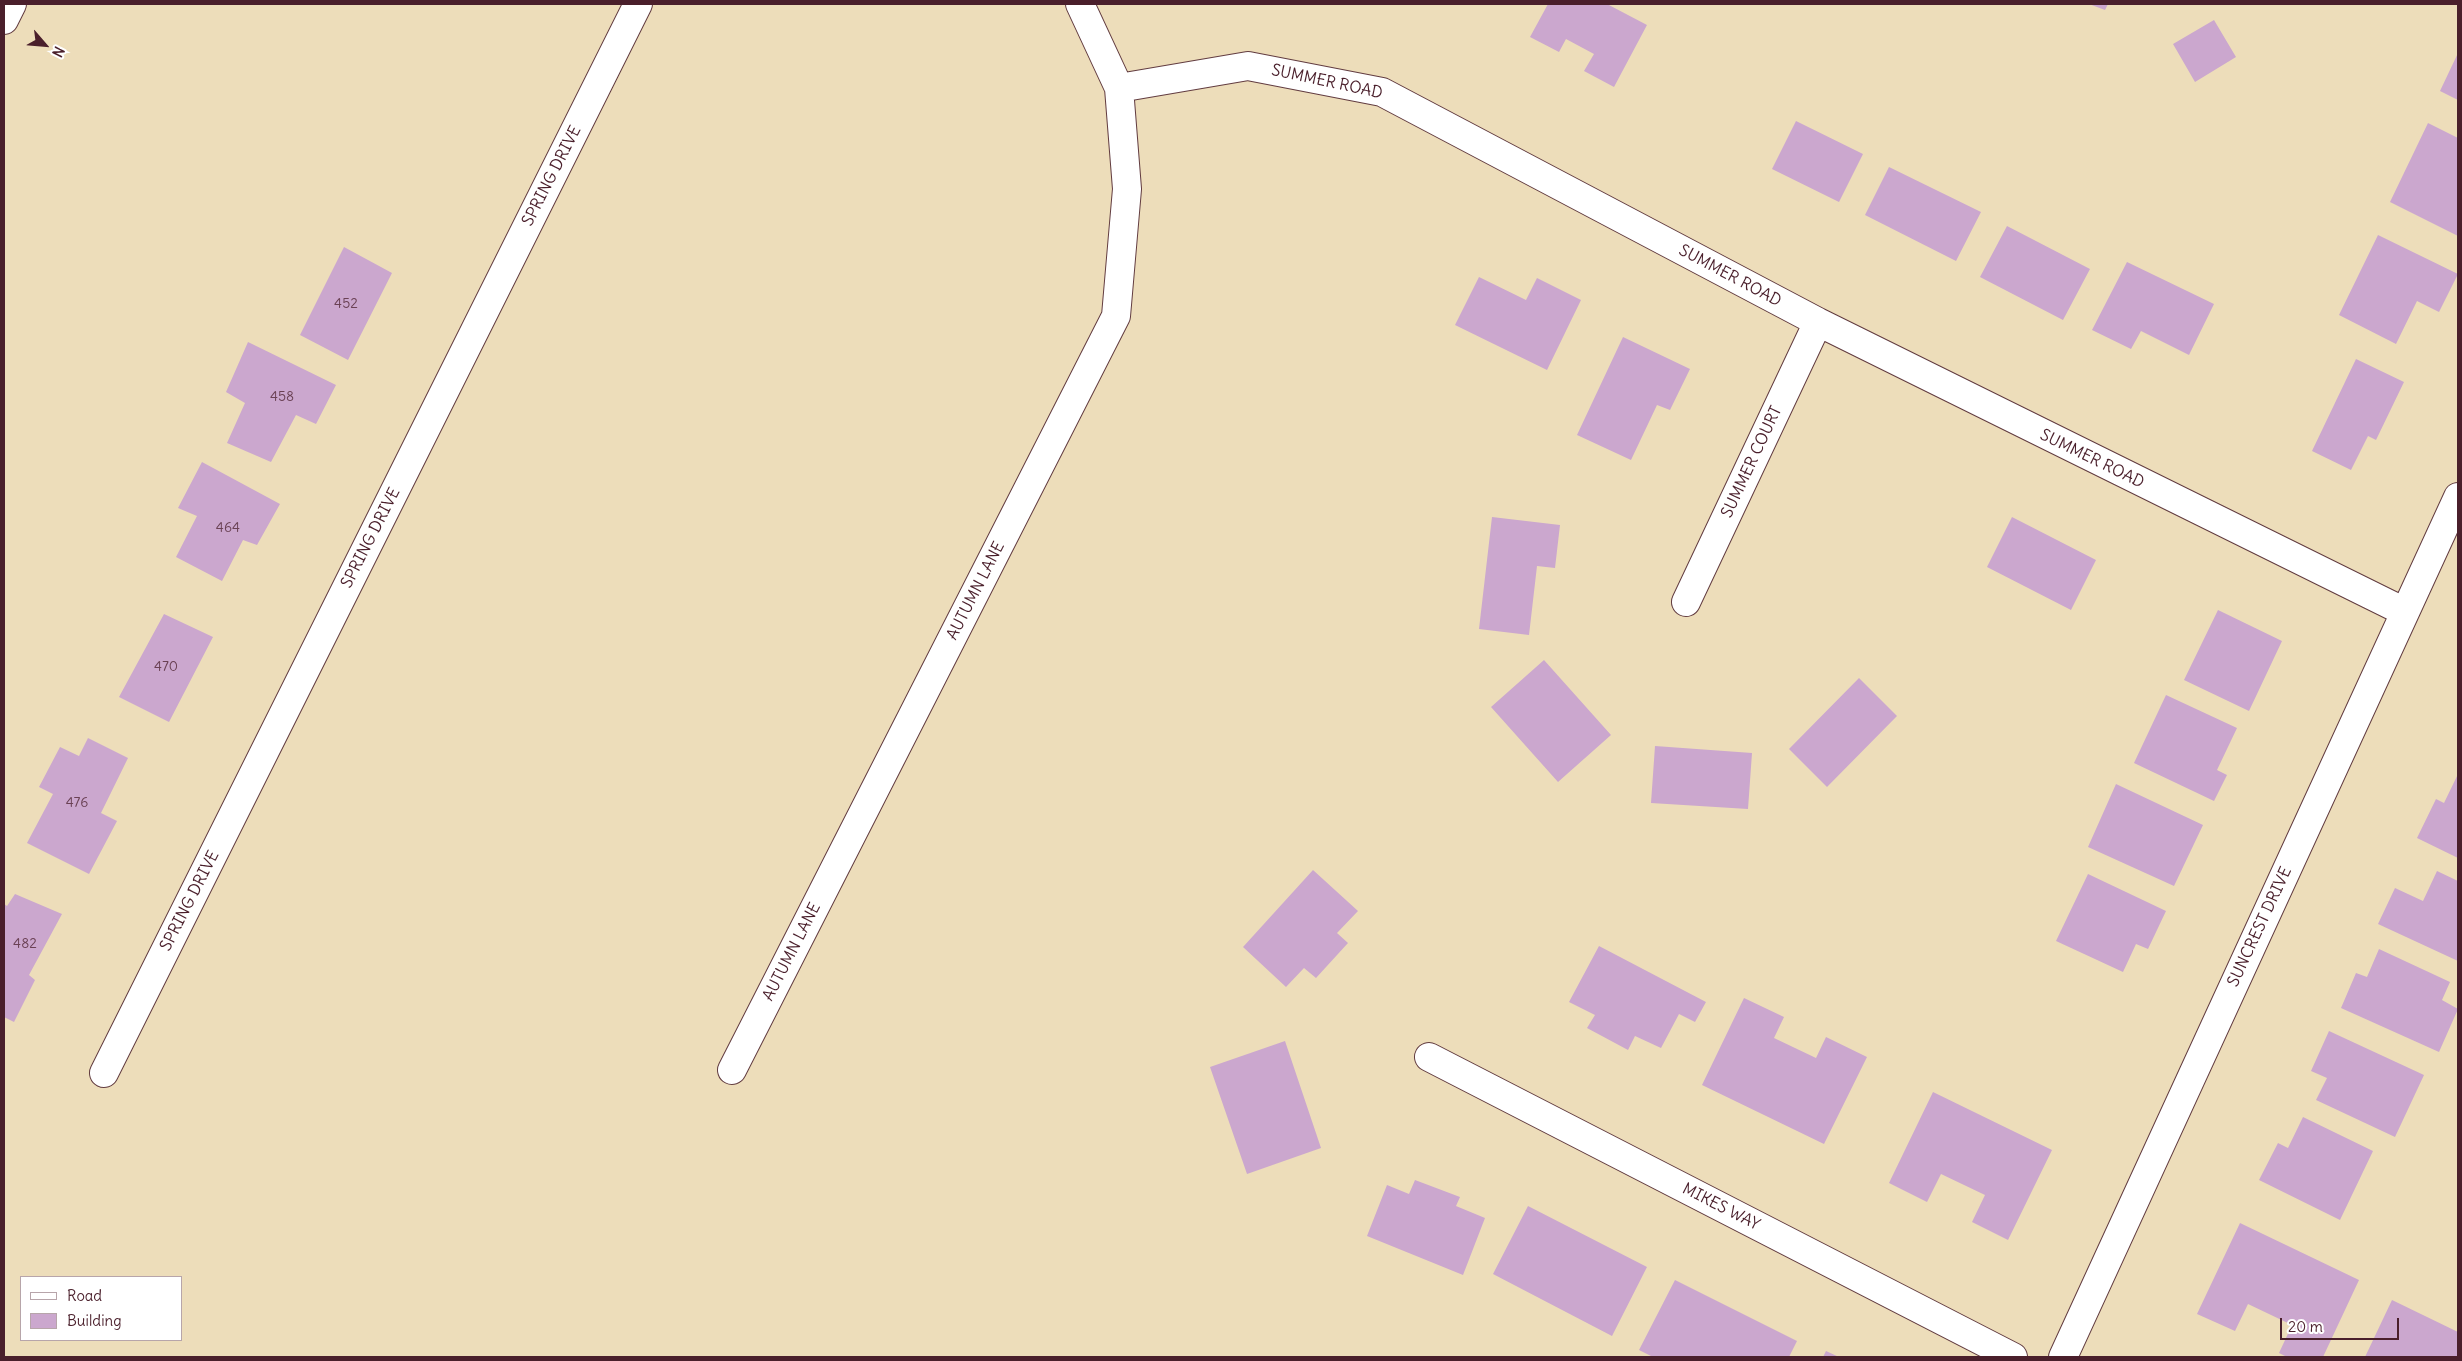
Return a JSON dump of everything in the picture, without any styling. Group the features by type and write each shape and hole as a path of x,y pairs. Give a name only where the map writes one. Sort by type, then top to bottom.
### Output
{"street":[{"path":"4,20 12,4"},
{"name":"SPRING DRIVE","path":"104,1073 638,4"},
{"path":"1080,4 1119,88"},
{"name":"SUMMER ROAD","path":"1119,88 1248,66 1382,92 1818,322 2405,612"},
{"name":"AUTUMN LANE","path":"732,1070 1116,316 1127,189 1119,88"},
{"name":"SUMMER COURT","path":"1686,602 1818,322"},
{"name":"SUNCREST DRIVE","path":"2063,1357 2458,497"},
{"name":"MIKES WAY","path":"1429,1057 2013,1357"}],"building":[{"path":"1548,4 1607,4 1647,25 1614,87 1584,71 1594,54 1566,39 1559,52 1530,37"},
{"path":"2089,4 2108,4 2105,10"},
{"path":"2214,20 2236,57 2195,82 2173,44"},
{"path":"2458,53 2458,100 2440,91"},
{"path":"1796,121 1863,154 1839,202 1772,169"},
{"path":"2428,123 2458,138 2458,236 2390,202"},
{"path":"1889,167 1981,212 1956,261 1865,215"},
{"path":"2007,226 2090,269 2063,320 1980,277"},
{"path":"2378,235 2458,274 2439,312 2417,301 2396,344 2339,315"},
{"path":"344,247 392,273 348,360 300,335"},
{"path":"2127,262 2214,304 2189,355 2141,331 2131,349 2092,330"},
{"path":"1479,277 1526,300 1537,278 1581,300 1547,370 1455,325"},
{"path":"1623,337 1690,369 1670,410 1657,405 1631,460 1577,435"},
{"path":"248,342 336,385 316,424 296,415 271,462 227,443 245,403 226,392"},
{"path":"2356,359 2404,382 2376,440 2368,436 2351,470 2312,451"},
{"path":"202,462 280,504 257,545 243,540 222,581 176,557 197,516 178,508"},
{"path":"1492,517 1560,525 1555,568 1537,566 1529,635 1479,629"},
{"path":"2012,517 2096,560 2071,610 1987,567"},
{"path":"2218,610 2282,641 2249,711 2184,680"},
{"path":"164,614 213,637 169,722 119,697"},
{"path":"1544,660 1611,735 1558,782 1491,707"},
{"path":"1859,678 1897,716 1827,787 1789,749"},
{"path":"2166,695 2237,728 2217,770 2227,775 2214,801 2134,763"},
{"path":"88,738 128,758 101,813 117,821 89,874 27,843 53,794 39,787 60,747 79,756"},
{"path":"1655,746 1752,753 1748,809 1651,803"},
{"path":"2458,774 2458,858 2417,838 2436,799 2444,803"},
{"path":"2116,784 2203,825 2174,886 2088,847"},
{"path":"1313,870 1358,911 1337,933 1348,943 1316,978 1304,968 1286,987 1243,947"},
{"path":"2437,871 2458,881 2458,961 2378,924 2395,888 2423,901"},
{"path":"2088,874 2166,911 2148,949 2136,944 2123,972 2056,941"},
{"path":"15,894 62,914 29,975 35,980 14,1022 4,1017 4,904 7,906"},
{"path":"1599,946 1706,1002 1695,1022 1679,1014 1661,1048 1635,1036 1628,1050 1587,1028 1595,1015 1569,1002"},
{"path":"2379,949 2450,982 2442,1000 2458,1009 2439,1052 2341,1008 2356,973 2367,977"},
{"path":"1744,998 1784,1017 1774,1038 1816,1058 1826,1037 1867,1057 1824,1144 1702,1085"},
{"path":"2329,1031 2424,1075 2395,1137 2316,1100 2327,1078 2311,1071"},
{"path":"1285,1041 1321,1148 1247,1174 1210,1067"},
{"path":"1933,1092 2052,1150 2008,1240 1972,1222 1985,1195 1941,1174 1927,1202 1889,1183"},
{"path":"2303,1117 2373,1151 2340,1220 2259,1180 2278,1143 2288,1148"},
{"path":"1415,1180 1460,1197 1456,1206 1485,1218 1463,1275 1367,1236 1387,1185 1409,1194"},
{"path":"1528,1206 1647,1267 1612,1336 1493,1274"},
{"path":"2240,1223 2359,1280 2323,1357 2287,1357 2279,1353 2292,1325 2248,1304 2235,1331 2197,1314"},
{"path":"1675,1280 1797,1341 1789,1357 1653,1357 1639,1350"},
{"path":"2392,1300 2458,1332 2458,1357 2365,1357"},
{"path":"1826,1351 1839,1357 1823,1357"}]}
